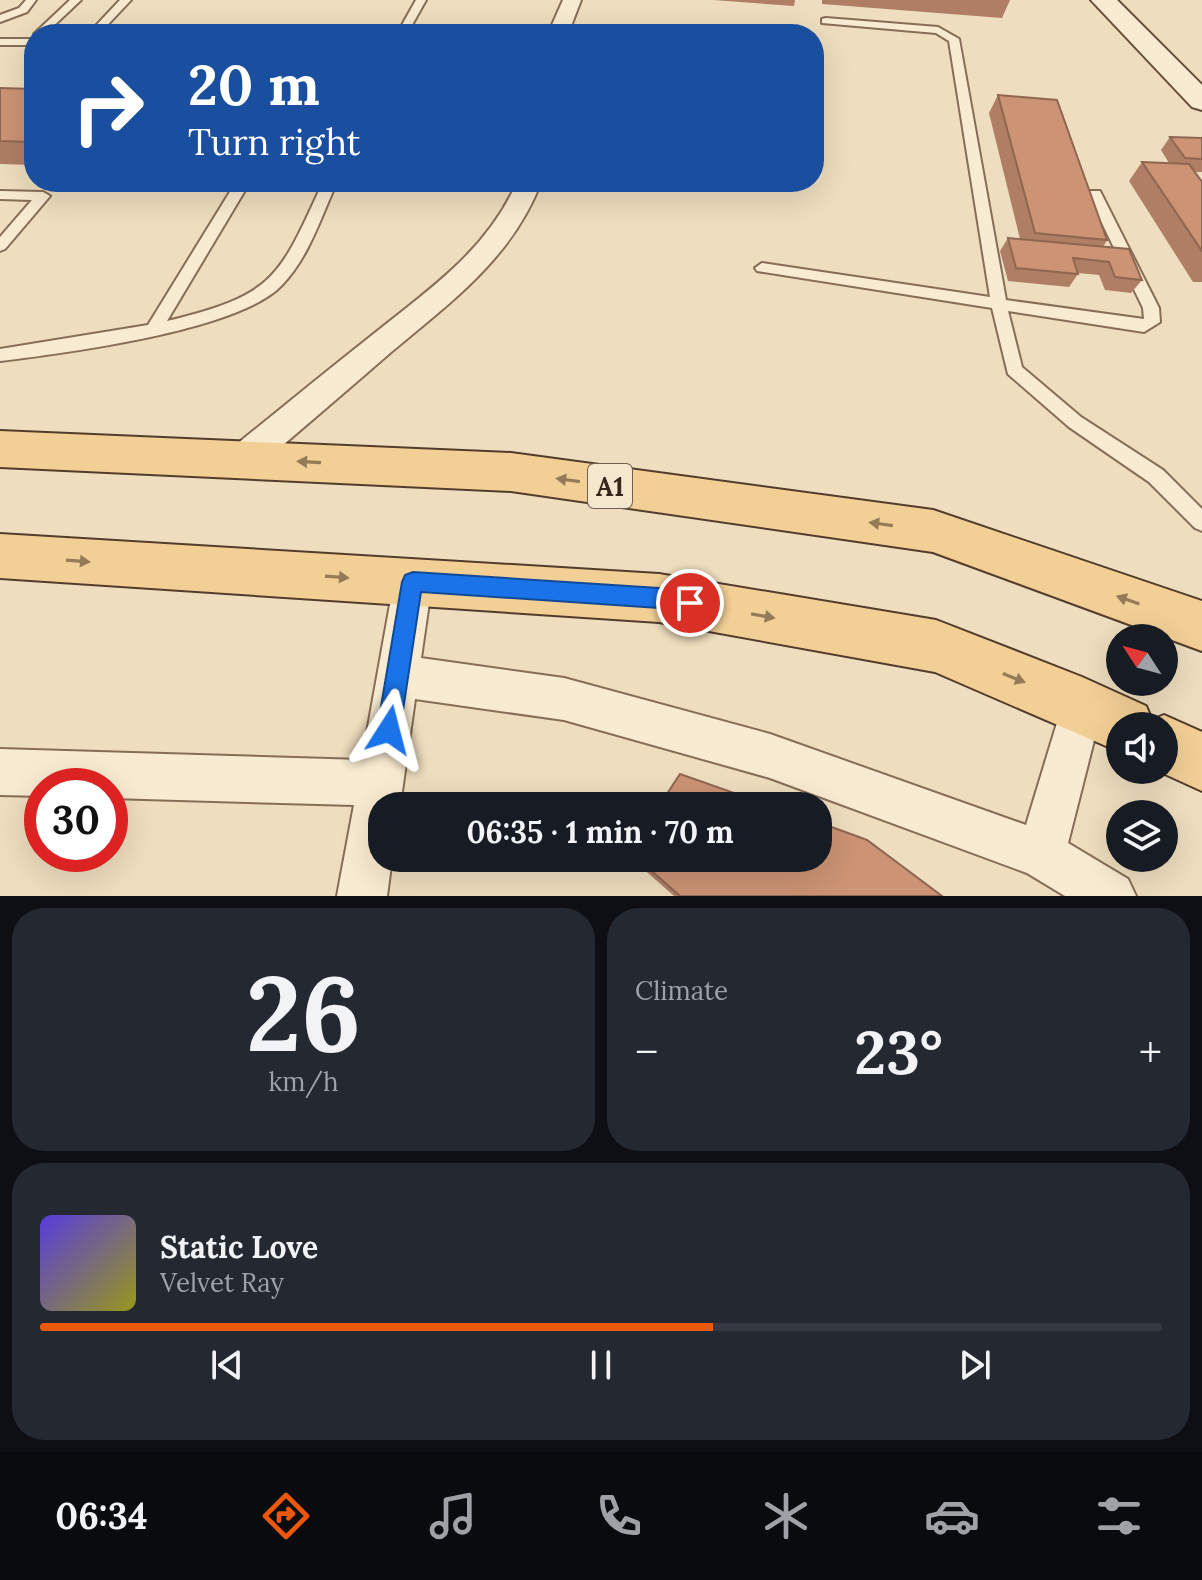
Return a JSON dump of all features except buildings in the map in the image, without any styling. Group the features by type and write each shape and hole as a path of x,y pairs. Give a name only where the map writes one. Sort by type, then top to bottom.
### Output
{"main road":[{"name":"A1","path":"0,449 511,472 933,531 1202,626"},
{"path":"0,556 659,598 936,646 1104,715"},
{"path":"1178,751 1202,762"}],"street":[{"path":"562,24 572,0"},
{"path":"1103,0 1202,101"},
{"path":"244,458 471,269 505,232 526,192"},
{"path":"362,896 413,582"},
{"path":"397,676 564,699 770,756 1041,854 1111,896"},
{"path":"1041,854 1104,715"},
{"path":"0,772 380,783"}],"lane":[{"path":"0,19 23,10 31,0"},
{"path":"50,24 76,0"},
{"path":"103,24 126,0"},
{"path":"408,24 421,0"},
{"path":"826,21 938,30 954,39 999,306 1014,370 1075,422 1156,476 1202,522"},
{"path":"0,42 24,40"},
{"path":"0,246 47,192"},
{"path":"154,329 237,192"},
{"path":"0,355 154,329 250,302 272,287 290,268 325,192"},
{"path":"762,268 1144,326 1152,322 1151,308 1095,194"},
{"path":"0,195 43,196"}],"route":[{"path":"389,730 413,582 659,598 690,603"}]}
